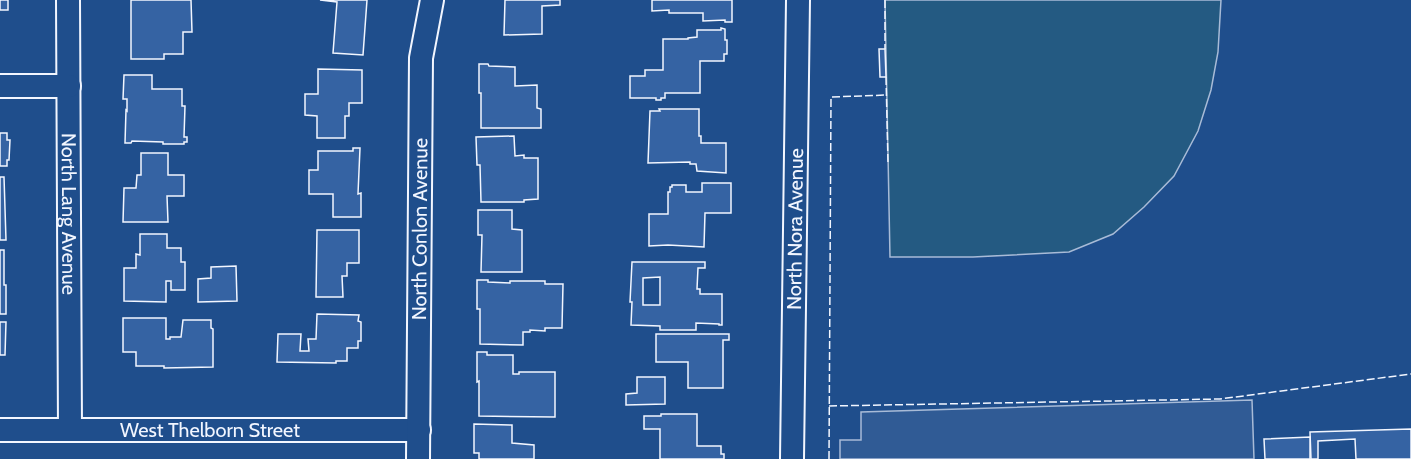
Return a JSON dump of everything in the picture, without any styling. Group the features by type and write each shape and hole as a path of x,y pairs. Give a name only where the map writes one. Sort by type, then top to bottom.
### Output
{"street":[{"name":"North Lang Avenue","path":"68,0 70,430"},
{"name":"North Conlon Avenue","path":"418,459 421,58 432,0"},
{"name":"North Nora Avenue","path":"792,459 798,0"},
{"path":"0,86 69,86"},
{"name":"West Thelborn Street","path":"0,430 419,430"}],"shaded area":[{"path":"885,0 1221,0 1218,52 1211,90 1198,131 1174,176 1144,207 1113,234 1069,252 973,257 890,257"},
{"path":"1252,400 1254,459 840,459 840,440 861,440 861,412"}],"building":[{"path":"0,0 8,0 8,10 0,10"},
{"path":"131,0 191,0 192,32 183,32 183,54 164,54 164,59 131,59"},
{"path":"320,0 367,0 363,55 333,53 337,2"},
{"path":"505,0 560,0 560,5 542,6 542,34 504,35"},
{"path":"652,0 732,0 732,22 703,21 703,13 652,11"},
{"path":"721,28 725,29 727,54 724,54 724,61 700,61 700,93 665,93 665,98 661,100 630,98 630,76 645,76 645,70 663,70 663,39 688,39 697,37 697,30 721,30"},
{"path":"879,49 885,49 886,77 880,77"},
{"path":"479,64 515,67 515,86 537,85 537,108 541,109 541,128 481,128"},
{"path":"318,69 362,70 362,103 349,103 349,116 345,116 345,138 317,138 317,116 305,115 305,94 318,94"},
{"path":"124,75 152,75 152,89 182,89 182,106 185,106 184,137 187,137 187,142 184,144 132,141 125,143 127,99 123,99"},
{"path":"659,109 699,109 701,143 726,143 726,173 697,171 696,164 690,164 690,162 648,163 650,111 660,111"},
{"path":"0,133 7,133 7,140 10,140 7,166 0,166"},
{"path":"514,136 515,156 538,158 538,199 524,200 524,202 481,202 480,165 477,165 476,137"},
{"path":"353,148 360,148 358,194 361,193 361,217 333,217 333,194 309,194 309,170 318,170 318,151 353,151"},
{"path":"141,153 168,153 168,175 184,175 184,196 167,196 168,222 123,222 124,188 136,188 137,175 141,175"},
{"path":"0,177 4,177 6,240 0,240"},
{"path":"702,183 731,183 731,213 705,213 704,247 649,246 649,214 668,214 670,187 686,185 686,192 702,192"},
{"path":"478,210 512,210 512,229 522,230 522,272 481,272 482,235 478,235"},
{"path":"317,230 359,230 359,263 347,263 347,276 342,276 343,297 316,297"},
{"path":"140,234 167,234 167,248 181,248 181,262 185,262 185,290 171,290 171,281 166,281 166,302 124,301 124,268 136,268 136,254 140,255"},
{"path":"0,250 4,250 6,314 0,314"},
{"path":"632,262 705,262 705,268 698,268 697,289 700,289 700,294 722,294 722,325 696,323 696,330 660,330 660,326 631,325 632,302 630,302","holes":["660,277 660,305 643,305 643,278"]},
{"path":"236,266 237,301 198,302 198,279 211,278 211,267"},
{"path":"477,280 510,283 510,281 545,281 545,284 563,284 562,328 523,332 523,345 480,344"},
{"path":"317,314 359,315 361,341 358,341 358,348 347,348 347,361 336,361 336,363 277,362 278,334 301,334 300,351 309,351 308,339 316,339"},
{"path":"123,318 166,318 166,339 181,337 183,320 211,320 213,367 136,366 136,352 123,352"},
{"path":"0,322 6,322 5,355 0,355"},
{"path":"656,334 729,334 729,340 723,340 723,388 688,388 688,362 656,362"},
{"path":"477,352 487,352 487,355 513,355 513,374 555,372 555,417 479,416"},
{"path":"637,377 665,377 665,404 626,405 626,394 637,393"},
{"path":"661,414 697,414 697,446 721,446 724,459 660,459 660,429 644,429 644,416 661,416"},
{"path":"474,424 512,425 512,443 534,445 534,459 479,459 479,453 474,453"},
{"path":"1411,429 1411,459 1356,459 1355,439 1318,441 1318,459 1311,459 1310,432"},
{"path":"1310,437 1310,459 1265,459 1264,439"}],"fence":[{"path":"885,0 885,49"},
{"path":"886,77 888,163"},
{"path":"829,459 831,97 887,95"},
{"path":"829,406 1220,399 1411,374"}]}
